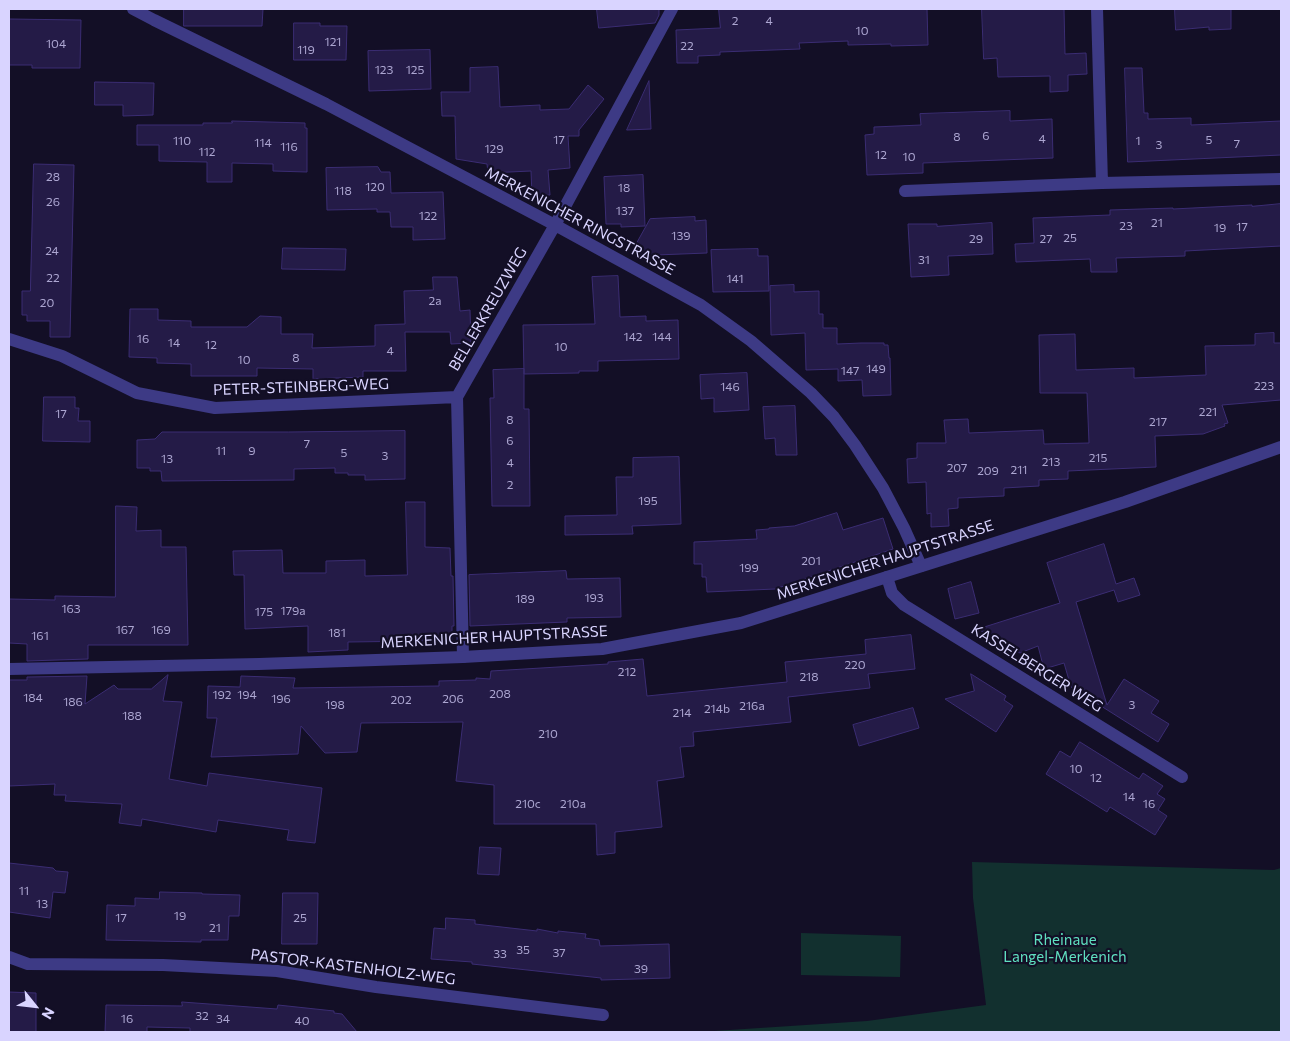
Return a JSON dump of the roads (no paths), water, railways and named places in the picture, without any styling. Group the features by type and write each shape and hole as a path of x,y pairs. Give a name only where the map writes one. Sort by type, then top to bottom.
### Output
{"street":[{"name":"MERKENICHER RINGSTRASSE","path":"133,9 326,104 555,225 701,305 751,341 834,417 856,445 883,488 921,566"},
{"name":"BELLERKREUZWEG","path":"457,397 555,225 672,9"},
{"path":"1097,9 1102,183"},
{"path":"905,191 1102,183 1281,179"},
{"name":"PETER-STEINBERG-WEG","path":"9,338 62,356 137,393 215,408 457,397"},
{"path":"457,397 463,657"},
{"name":"MERKENICHER HAUPTSTRASSE","path":"9,669 269,664 463,657 602,649 741,623 1125,502 1281,447"},
{"name":"KASSELBERGER WEG","path":"887,577 892,593 904,605 1182,776"},
{"name":"PASTOR-KASTENHOLZ-WEG","path":"9,957 28,964 163,965 277,971 376,987 603,1015"}],"park label":[{"name":"Rheinaue Langel-Merkenich","path":"1065,948"}]}
